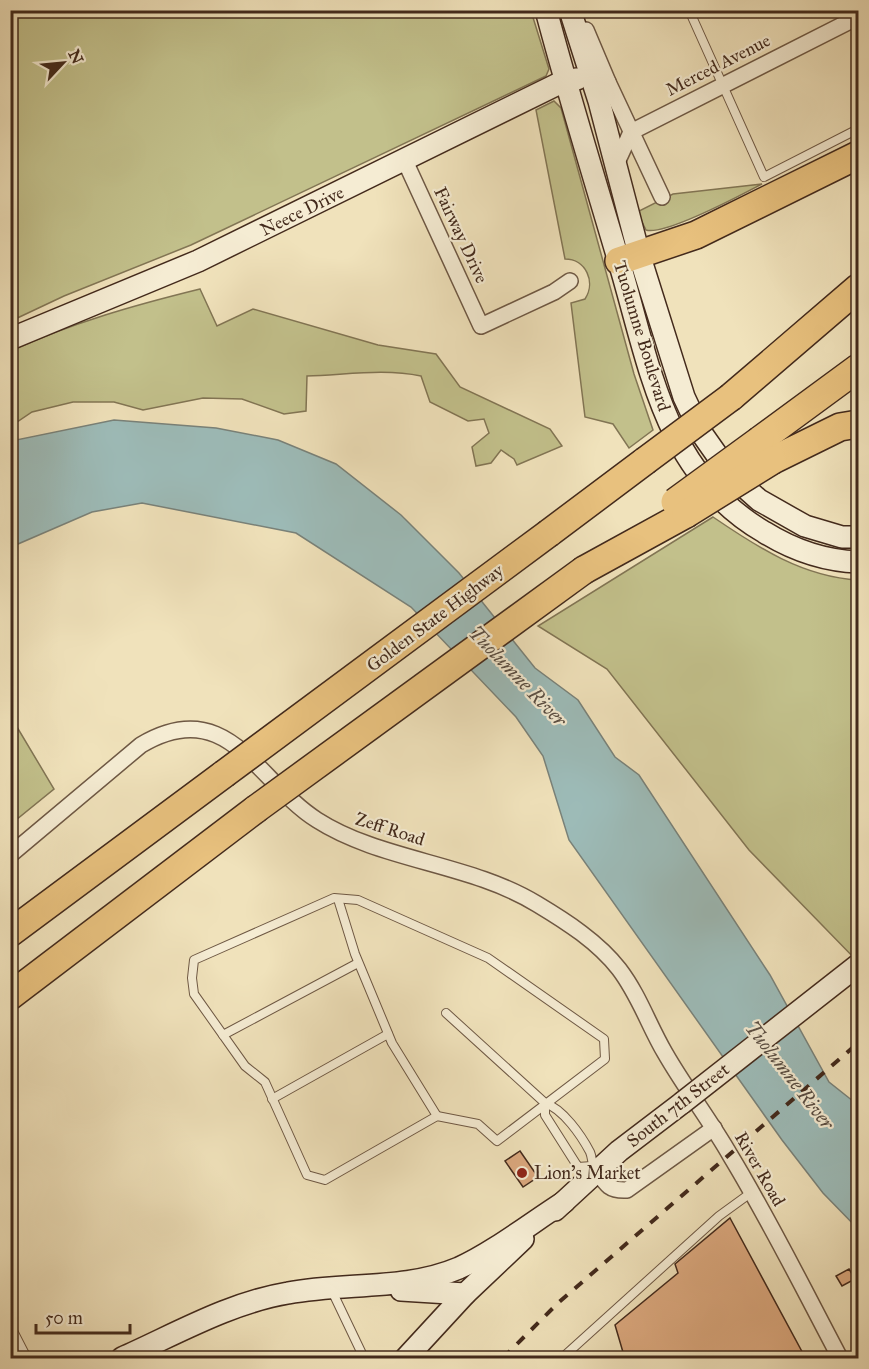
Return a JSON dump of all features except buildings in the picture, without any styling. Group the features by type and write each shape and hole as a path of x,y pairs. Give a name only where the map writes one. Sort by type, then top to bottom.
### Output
{"highway":[{"path":"629,257 696,235 858,155"},
{"path":"818,175 858,168"},
{"path":"731,398 858,288"},
{"name":"Golden State Highway","path":"10,933 858,303"},
{"path":"10,996 256,809 584,570 766,450 858,368"},
{"path":"766,450 840,427 858,424"}],"street":[{"name":"Tuolumne Boulevard","path":"546,10 564,81 629,257 693,419 708,445 731,475 759,500 790,519 842,537 858,537"},
{"name":"Tuolumne Boulevard","path":"570,10 599,79 631,132 662,197"},
{"name":"Tuolumne Boulevard","path":"576,10 599,79 599,101 615,168 640,341 668,422 687,459 712,491 745,520 779,541 838,561 858,562"},
{"name":"Merced Avenue","path":"631,132 858,17"},
{"name":"Neece Drive","path":"10,339 198,261 564,81 599,79"},
{"path":"615,168 631,132"},
{"name":"Fairway Drive","path":"405,161 481,326 554,292 570,281"},
{"name":"Zeff Road","path":"10,855 123,759 155,737 191,730 218,736 241,748 299,806 326,826 362,841 506,888 535,902 581,933 618,968 632,988 665,1053 714,1128"},
{"name":"South 7th Street","path":"406,1359 465,1294 564,1202 595,1169 858,965"},
{"name":"River Road","path":"595,1169 606,1186 617,1191 627,1191 714,1128 752,1192 840,1359"},
{"path":"377,1286 431,1276 459,1268 564,1202"},
{"path":"122,1359 241,1305 275,1295 330,1287 377,1286 465,1294"}],"lane":[{"path":"689,10 764,177 858,129"},
{"path":"338,898 358,963 388,1035 438,1116"},
{"path":"338,898 358,900 488,958 604,1038 605,1059 497,1141 478,1125 438,1116 325,1180 307,1174 264,1082 245,1066 194,994 192,978 194,960 338,898"},
{"path":"223,1035 358,963"},
{"path":"446,1013 545,1103 559,1110 591,1154 595,1169 578,1167 544,1116 545,1103"},
{"path":"272,1099 388,1035"},
{"path":"562,1359 710,1224 752,1192"},
{"path":"330,1287 364,1359"},
{"path":"10,1325 27,1359"}],"shaded area":[{"path":"10,11 531,11 549,69 546,76 191,245 64,296 11,321"},
{"path":"554,101 561,108 634,374 653,430 629,448 613,424 585,417 571,303 585,299 589,279 579,263 565,259 536,110"},
{"path":"762,184 686,221 656,230 646,230 637,212 673,194"},
{"path":"200,289 217,326 253,309 378,345 436,354 460,387 550,429 562,446 517,465 514,459 501,450 491,463 476,466 472,447 489,433 484,419 468,421 430,402 421,376 393,372 307,376 306,411 284,414 242,399 203,398 143,410 114,402 73,402 32,412 11,426 11,351 104,316"},
{"path":"713,517 781,559 818,573 858,580 858,962 749,850 607,669 538,626"},
{"path":"11,717 54,789 10,824"}],"water":[{"name":"Tuolumne River","path":"114,420 216,428 278,440 336,464 401,515 459,573 535,668 578,700 615,757 639,775 770,975 829,1082 858,1105 858,1229 823,1193 782,1140 569,840 543,756 516,717 411,607 296,533 142,503 92,512 11,547 11,441"}],"railway":[{"path":"503,1358 558,1303 858,1043"}],"place":[{"name":"Lion's Market","path":"522,1173"}]}
